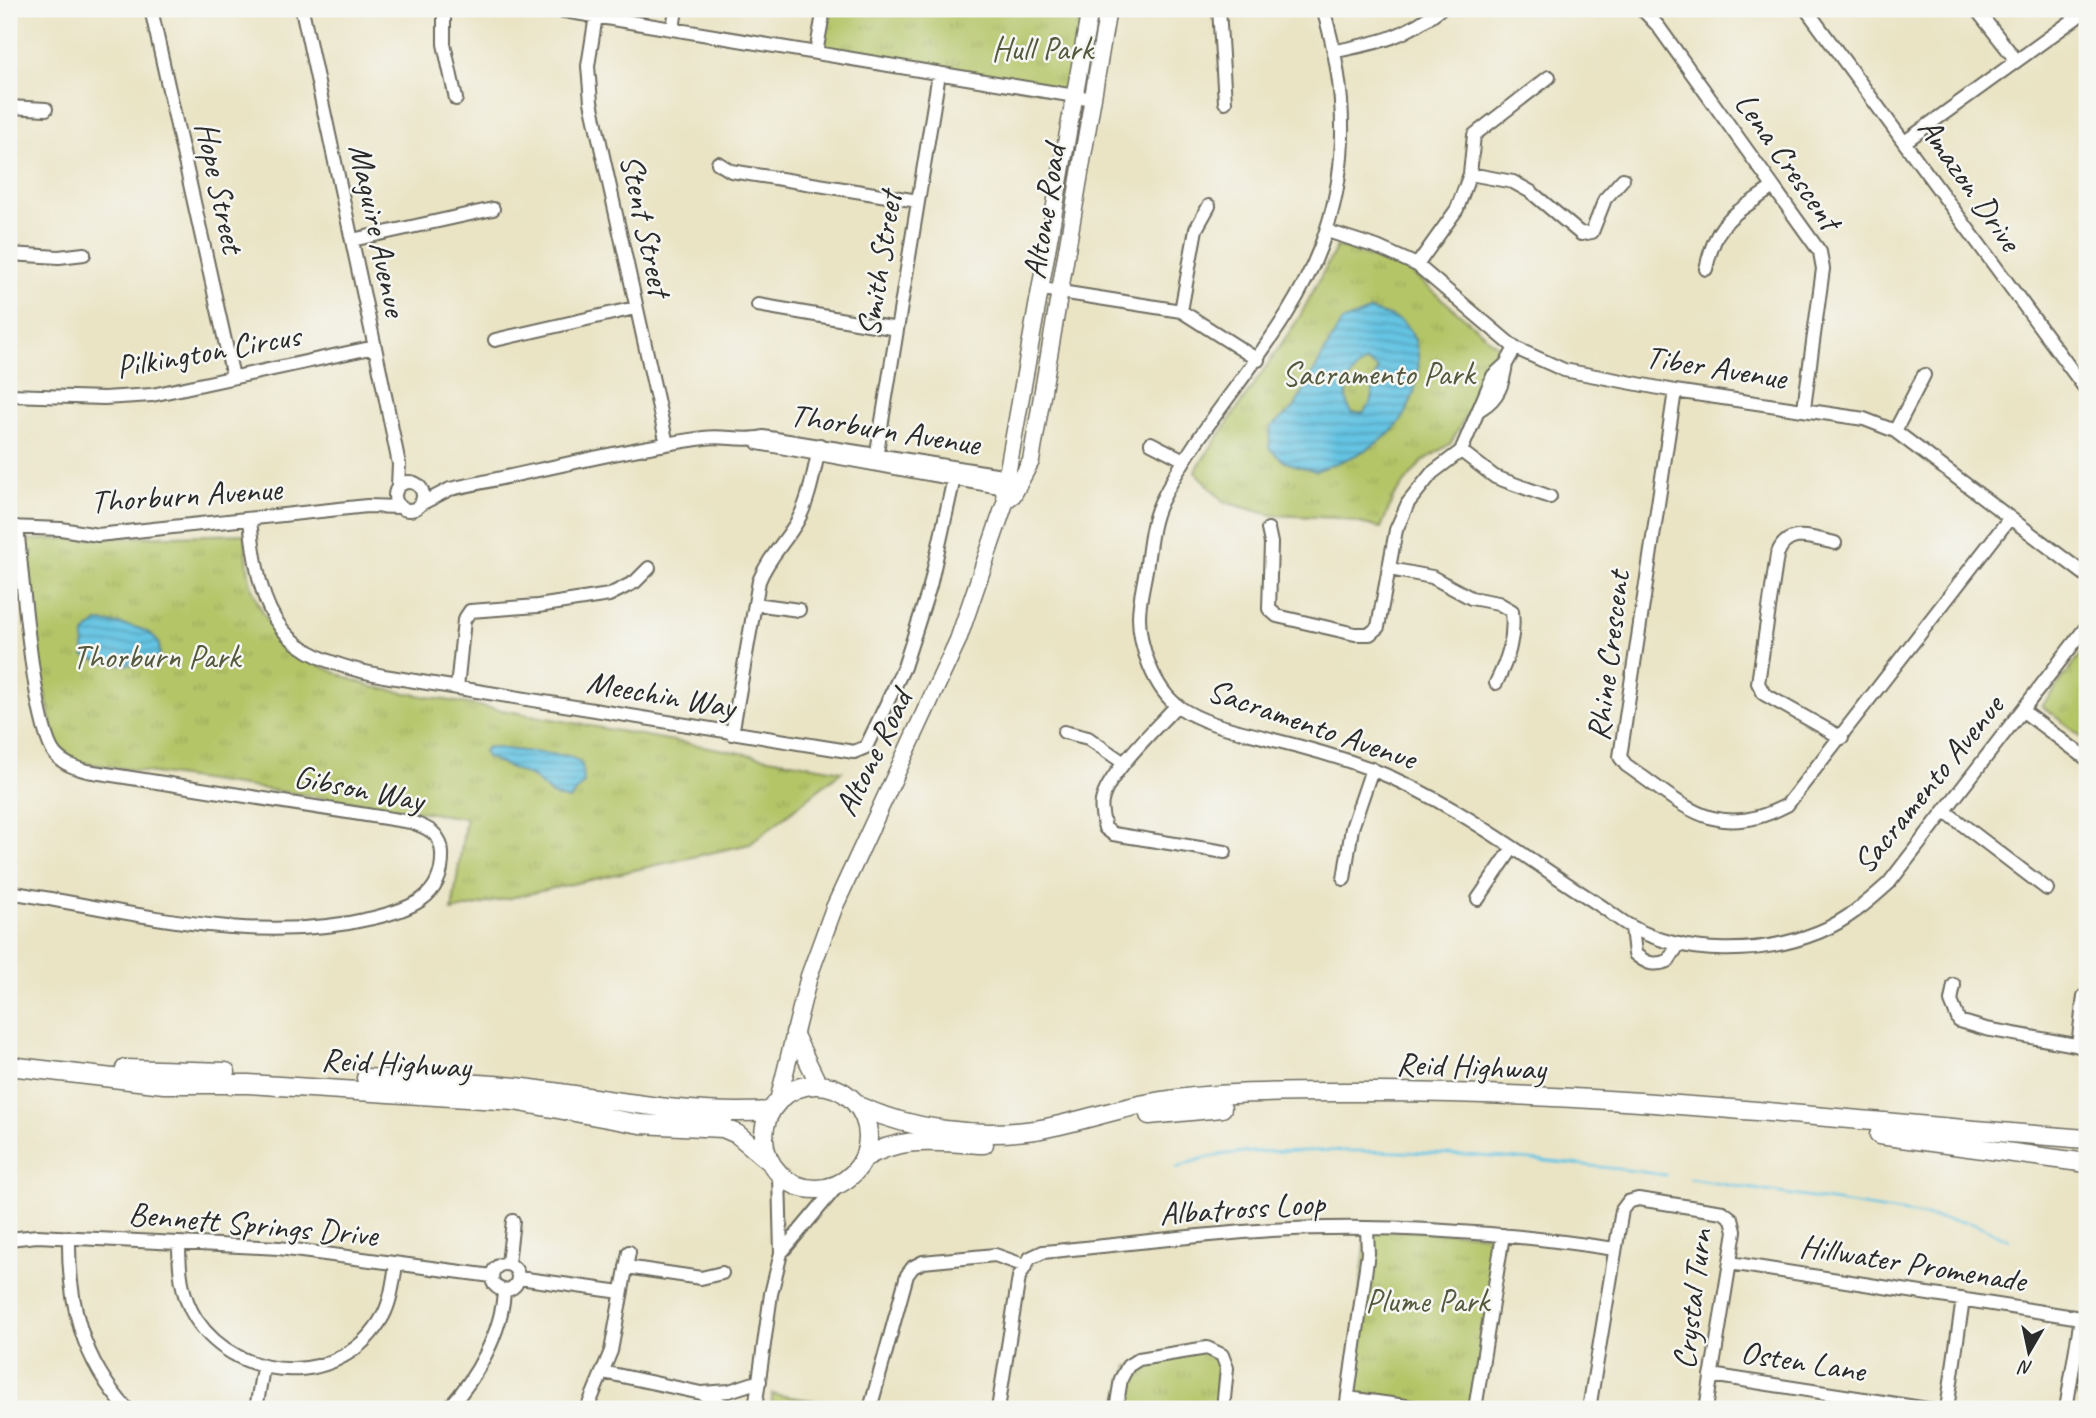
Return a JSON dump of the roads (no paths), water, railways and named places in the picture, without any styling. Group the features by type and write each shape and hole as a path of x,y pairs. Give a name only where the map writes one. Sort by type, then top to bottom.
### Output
{"highway":[{"name":"Reid Highway","path":"9,1054 110,1068 470,1084 682,1110 737,1113 774,1106"},
{"name":"Reid Highway","path":"9,1066 164,1084 248,1084 514,1101 640,1124 723,1128 737,1134 774,1167"},
{"path":"819,1085 845,1094 858,1106 868,1132 864,1158 853,1173 839,1184 812,1189 794,1185 774,1167 763,1133 774,1106 793,1090 819,1085"},
{"name":"Reid Highway","path":"858,1106 908,1125 997,1132 1035,1129 1150,1103 1184,1099 1360,1092 1479,1094 1655,1104 2087,1139"},
{"name":"Reid Highway","path":"864,1158 881,1148 909,1141 1025,1142 1153,1114 1243,1107 1363,1104 1478,1105 1667,1116 1918,1139 2087,1163"}],"main road":[{"name":"Altone Road","path":"774,1106 805,992 851,867 958,640 1006,488 1090,9"},
{"name":"Altone Road","path":"1006,488 1013,495 1031,461 1108,9"},
{"path":"794,1033 819,1085"}],"street":[{"name":"Hope Street","path":"151,9 233,377"},
{"name":"Maguire Avenue","path":"302,9 399,464 406,486"},
{"path":"444,9 444,44 456,99"},
{"path":"552,9 1093,99"},
{"path":"673,29 676,9"},
{"path":"816,53 824,9"},
{"path":"1219,9 1225,102"},
{"name":"Sacramento Avenue","path":"1323,9 1336,51 1343,111 1340,169 1327,230 1298,301 1184,460 1159,506 1139,617 1147,661 1177,705 1215,724 1325,752 1413,786 1466,817 1632,927 1679,944 1726,949 1781,944 1822,931 1859,909 1889,883 2087,626"},
{"path":"1336,51 1380,43 1413,30 1440,9"},
{"name":"Lena Crescent","path":"1642,9 1658,26 1820,252 1823,268 1804,408"},
{"name":"Amazon Drive","path":"1806,9 1906,141 2007,285 2087,391"},
{"path":"1976,9 2016,60"},
{"path":"1906,141 2087,10"},
{"name":"Stent Street","path":"596,16 588,66 591,102 667,444"},
{"name":"Smith Street","path":"875,460 939,74"},
{"path":"1417,265 1457,209 1470,174 1470,147 1474,135 1549,77"},
{"path":"9,107 46,109"},
{"path":"718,163 730,171 918,201"},
{"path":"1470,174 1513,182 1531,192 1581,234 1592,232 1605,199 1623,179"},
{"path":"1706,269 1712,239 1722,224 1773,187"},
{"path":"1181,311 1196,229 1209,206"},
{"path":"352,240 493,209"},
{"name":"Tiber Avenue","path":"1327,230 1377,247 1417,265 1515,348 1564,370 1675,391 1804,408 1864,419 1895,430 2008,519 2087,576"},
{"path":"9,254 59,257 84,254"},
{"path":"1042,289 1181,311 1258,360"},
{"path":"758,305 897,329"},
{"path":"495,340 635,308"},
{"name":"Pilkington Circus","path":"9,395 116,398 152,395 375,347"},
{"path":"1268,529 1271,542 1267,598 1269,610 1277,616 1355,634 1370,634 1378,627 1396,530 1408,503 1432,473 1461,451 1482,408 1492,402 1503,383 1506,363 1515,348"},
{"path":"1895,430 1924,375"},
{"name":"Rhine Crescent","path":"1675,391 1620,757 1626,765 1696,813 1733,822 1761,819 1787,805 1842,738 2008,519"},
{"name":"Thorburn Avenue","path":"367,506 406,486 450,489 667,444 723,436 754,440 762,445 818,450 955,473 1006,488"},
{"path":"1152,443 1184,460"},
{"path":"732,734 755,604 767,560 797,521 818,450"},
{"path":"1461,451 1495,477 1550,497"},
{"name":"Meechin Way","path":"250,520 255,571 279,626 314,656 337,665 837,752 854,752 866,747 904,667 930,586 955,473"},
{"path":"400,507 395,501 406,486 423,496 421,504"},
{"name":"Thorburn Avenue","path":"13,527 61,529 98,535 367,506 411,510 450,489"},
{"name":"Gibson Way","path":"9,892 244,930 311,930 407,910 422,902 437,881 442,855 441,843 435,832 411,822 87,771 63,761 48,742 40,705 13,527"},
{"path":"1835,544 1806,536 1793,536 1781,542 1758,683 1764,694 1842,738"},
{"path":"457,688 464,620 470,611 538,606 609,595 629,586 649,568"},
{"path":"1390,569 1432,577 1471,598 1498,603 1512,611 1514,628 1508,660 1496,683"},
{"path":"755,604 799,610"},
{"path":"1177,705 1124,763 1102,801 1105,828 1113,834 1225,852"},
{"path":"2023,711 2087,759"},
{"path":"1063,732 1088,738 1124,763"},
{"path":"1344,879 1352,828 1372,769"},
{"path":"1946,812 2047,889"},
{"path":"1478,898 1512,849"},
{"path":"1632,927 1635,954 1644,961 1656,965 1668,961 1679,944"},
{"path":"1954,985 1951,1001 1959,1021 1986,1029 2082,1046 2084,996"},
{"path":"755,1409 771,1294 781,1253 774,1167"},
{"path":"781,1253 839,1184"},
{"name":"Crystal Turn","path":"1588,1409 1622,1210 1628,1202 1639,1199 1723,1212 1732,1219 1735,1231 1706,1409"},
{"path":"508,1263 513,1221"},
{"path":"1367,1229 1368,1253 1347,1403 1427,1409"},
{"name":"Albatross Loop","path":"1023,1265 1043,1252 1272,1230 1437,1229 1615,1249"},
{"path":"1475,1409 1503,1235"},
{"path":"69,1237 69,1274 78,1326 101,1376 127,1409"},
{"name":"Bennett Springs Drive","path":"9,1239 69,1237 279,1248 492,1276"},
{"path":"179,1242 181,1279 196,1320 224,1349 263,1368 298,1370 315,1367 333,1362 362,1343 383,1315 396,1265"},
{"path":"587,1409 611,1351 629,1252"},
{"path":"870,1409 907,1275 913,1267 923,1262 995,1255 1023,1265 998,1409"},
{"path":"508,1263 516,1269 519,1278 514,1287 503,1291 495,1286 492,1276 499,1265 508,1263"},
{"name":"Hillwater Promenade","path":"1730,1263 2084,1318"},
{"path":"626,1267 701,1278 722,1273"},
{"path":"519,1278 621,1292"},
{"path":"448,1409 482,1359 499,1318 503,1291"},
{"path":"1947,1409 1963,1299"},
{"path":"2066,1409 2084,1318"},
{"path":"1116,1409 1121,1379 1128,1366 1139,1359 1207,1348 1222,1355 1227,1368 1223,1409"},
{"path":"256,1409 263,1368"},
{"path":"603,1372 701,1394 731,1409"},
{"name":"Osten Lane","path":"1711,1375 1927,1409"},
{"path":"701,1394 729,1391 760,1381"}],"water":[{"path":"1371,310 1402,322 1411,332 1416,345 1418,374 1410,404 1388,435 1358,454 1315,471 1285,462 1269,448 1271,427 1294,408 1341,322","holes":["1366,362 1378,368 1370,404 1364,413 1351,413 1347,391 1354,372"]},
{"path":"98,622 129,626 149,633 156,639 159,657 142,663 122,664 102,662 84,656 84,634"},
{"path":"487,747 569,756 582,764 584,783 569,800 552,795 534,778 486,757 484,752"}],"waterway":[{"path":"1177,1168 1207,1157 1238,1153 1348,1151 1485,1156 1666,1175"},
{"path":"1690,1179 1976,1224 2009,1240"}],"park label":[{"name":"Hull Park","path":"1042,49"},
{"name":"Sacramento Park","path":"1378,374"},
{"name":"Thorburn Park","path":"156,657"},
{"name":"Plume Park","path":"1427,1301"}]}
